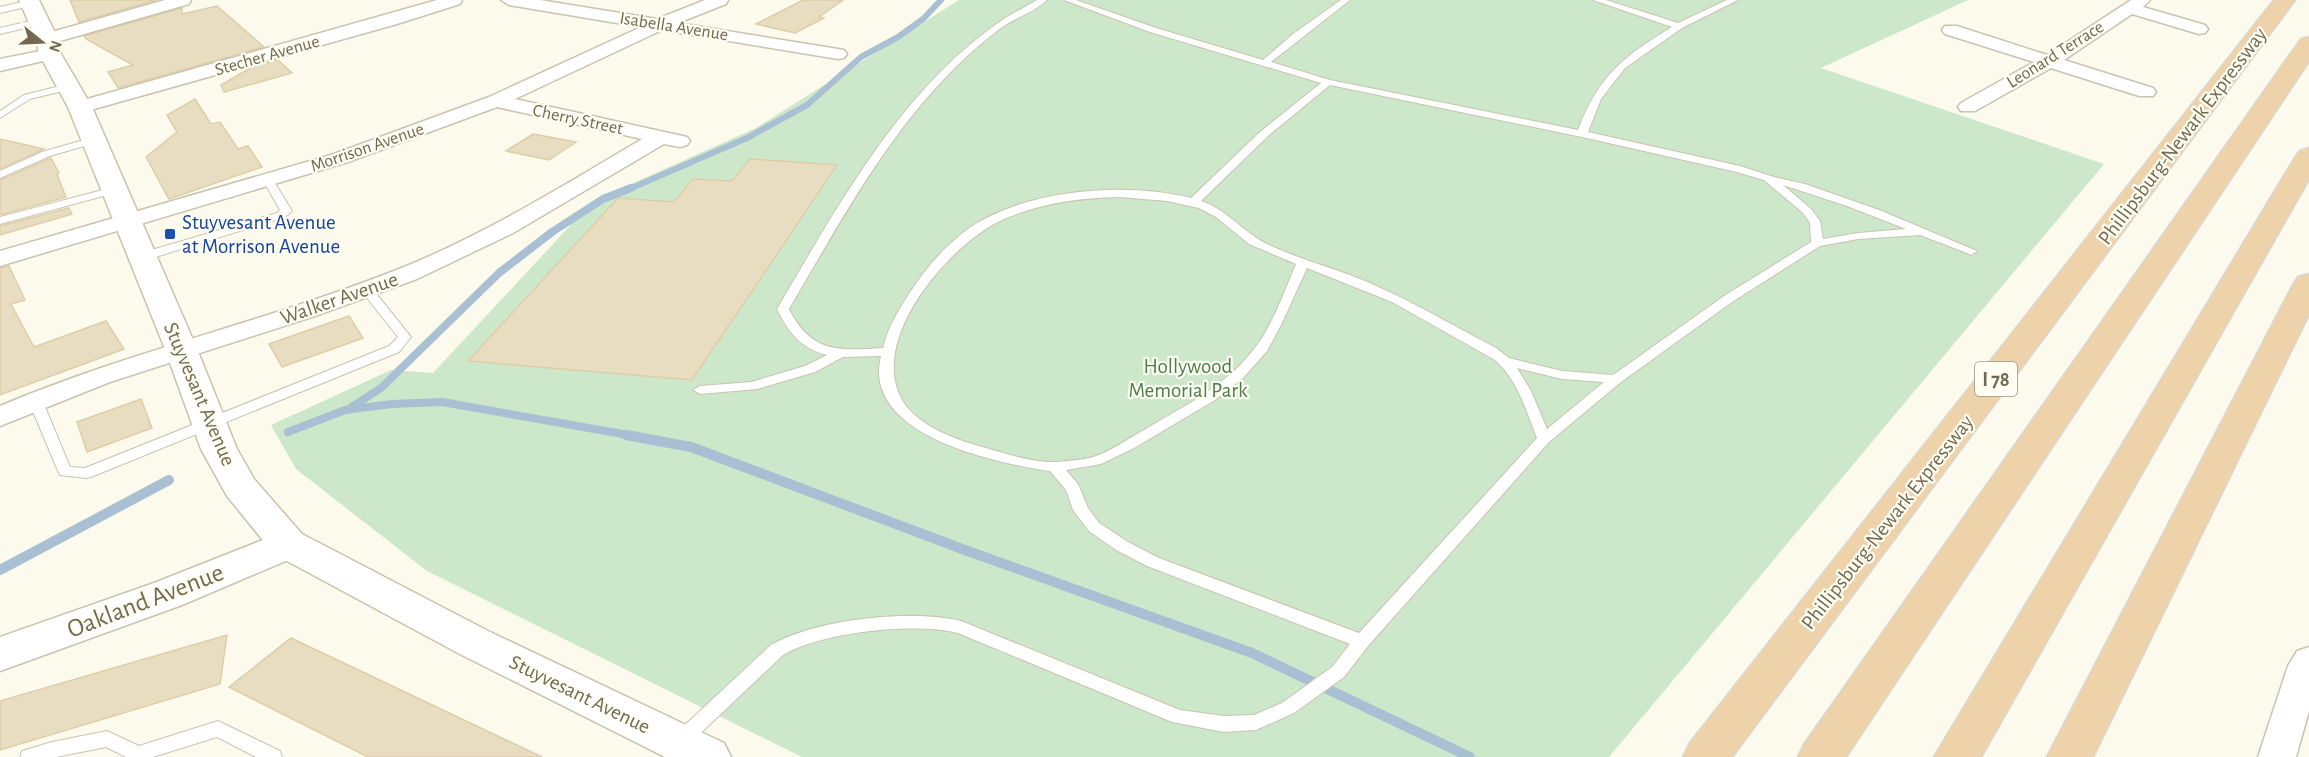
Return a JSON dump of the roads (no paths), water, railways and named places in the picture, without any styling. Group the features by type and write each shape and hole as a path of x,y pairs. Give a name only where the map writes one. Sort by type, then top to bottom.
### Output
{"highway":[{"name":"Phillipsburg-Newark Expressway","path":"1706,757 2285,0"},
{"path":"1821,757 2309,44"},
{"path":"1957,757 2309,156"},
{"path":"2070,757 2309,283"}],"main road":[{"name":"Stuyvesant Avenue","path":"39,24 94,140 181,349 219,449 240,488 288,544 473,642 693,750"},
{"name":"Oakland Avenue","path":"0,654 168,594 288,544"}],"street":[{"path":"0,65 39,24 183,0"},
{"name":"Stecher Avenue","path":"74,97 391,21 454,0"},
{"name":"Isabella Avenue","path":"509,0 838,54"},
{"name":"Morrison Avenue","path":"0,259 341,158 496,102 662,24 720,0"},
{"path":"2135,4 2199,29"},
{"name":"Leonard Terrace","path":"1968,107 2050,61 2135,4"},
{"path":"1952,30 2146,92"},
{"name":"Cherry Street","path":"496,102 670,139"},
{"name":"Walker Avenue","path":"0,417 181,349 366,290 408,274 493,235 670,139"},
{"path":"2277,757 2305,666 2309,661"}],"lane":[{"path":"888,352 838,355 810,346 790,327 783,309 852,194 911,112 969,48 1021,10 1043,0"},
{"path":"1068,0 1153,30 1263,64 1328,81 1582,134 1730,167 1805,187 1851,202 1971,251"},
{"path":"1263,64 1296,36 1346,0"},
{"path":"1597,0 1679,26"},
{"path":"1582,134 1597,98 1615,74 1646,46 1679,26 1734,0"},
{"path":"0,10 39,24"},
{"path":"0,31 39,24"},
{"path":"1192,202 1264,134 1328,81"},
{"path":"0,115 27,97 74,97"},
{"path":"0,175 46,154 94,140"},
{"path":"1768,178 1795,200 1816,223 1817,243"},
{"path":"142,257 281,215 286,211 268,180"},
{"path":"0,221 114,190"},
{"path":"1303,263 1276,323 1260,351 1238,375 1210,397 1129,445 1096,461 1055,467 1018,462 961,445 922,426 899,407 885,380 888,352 897,323 929,275 958,242 982,225 1011,213 1073,196 1138,195 1192,202 1213,210 1242,235 1271,253 1303,263 1350,278 1387,293 1428,314 1506,362 1562,375 1616,379"},
{"path":"693,750 777,650 794,640 840,628 920,621 961,627 1178,717 1224,724 1256,722 1288,708 1338,672 1362,641 1544,439 1616,379 1728,299 1817,243 1857,236 1921,232"},
{"path":"36,402 65,471 79,474 394,349 405,337 366,290"},
{"path":"700,390 752,386 810,369 838,355"},
{"path":"1506,362 1528,397 1544,439"},
{"path":"1055,467 1072,488 1081,510 1094,527 1122,546 1153,562 1209,585 1362,641"},
{"path":"29,757 107,739 138,756 218,729 273,757"}],"waterway":[{"path":"627,190 747,138 807,105 861,57 898,37 923,19 941,0"},
{"path":"350,408 381,388 499,273 552,232 603,199 631,188"},
{"path":"288,432 345,410 392,404 442,402 634,436"},
{"path":"626,435 691,447 965,550 1252,653 1470,757"},
{"path":"0,570 169,480"}],"place":[{"name":"Stuyvesant Avenue at Morrison Avenue","path":"170,234"}],"park label":[{"name":"Hollywood Memorial Park","path":"1188,378"}]}
